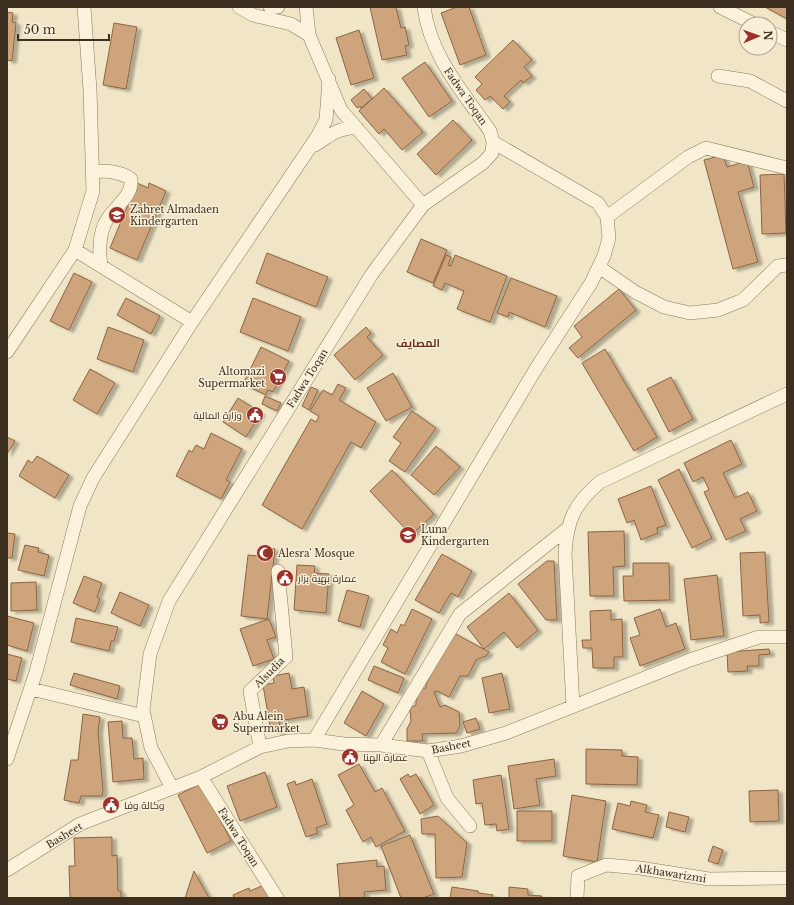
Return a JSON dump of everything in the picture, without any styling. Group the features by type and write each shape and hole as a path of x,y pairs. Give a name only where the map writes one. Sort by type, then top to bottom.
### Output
{"street":[{"path":"7,352 76,250 93,191 90,90 84,7"},
{"path":"240,7 259,7"},
{"path":"240,7 253,15 291,24 309,35"},
{"path":"270,7 278,7"},
{"path":"294,7 307,14 309,35 341,110 423,205"},
{"name":"Fadwa Toqan","path":"172,788 151,748 143,710 150,654 168,601 372,274 423,205 483,163 492,153 493,142 490,131 438,55 427,25 424,7"},
{"path":"720,7 738,16"},
{"path":"718,76 750,81 787,101"},
{"path":"7,759 31,689 80,506 108,454 192,322 326,120 329,79"},
{"path":"308,149 340,129 356,128"},
{"path":"314,740 533,373 591,283 604,256 609,238 607,217 598,203 493,142"},
{"path":"607,217 688,157 706,148 787,168"},
{"path":"93,171 108,171 125,175 131,179 132,185 130,191 107,219 99,250 101,266"},
{"path":"76,250 192,322"},
{"path":"599,267 635,292 664,307 690,313 718,310 743,300 778,266 787,265"},
{"path":"573,706 566,554 568,528 576,506 587,493 600,482 787,394"},
{"path":"381,745 460,614 568,528"},
{"name":"Alsudia","path":"260,747 250,691 286,657 278,571"},
{"name":"Basheet","path":"7,870 80,824 201,777 260,747 288,741 314,740 344,744 381,745 428,751 461,746 506,734 690,660 759,637 787,637"},
{"path":"31,689 144,716"},
{"path":"428,751 447,798 470,826"},
{"name":"Fadwa Toqan","path":"201,777 277,898"},
{"name":"Alkhawarizmi","path":"577,898 578,876 606,865 640,868 709,880 787,878"}],"building":[{"path":"370,7 396,7 401,28 405,27 409,45 405,46 407,55 382,60"},
{"path":"457,7 469,7 486,55 460,65 441,13"},
{"path":"765,7 787,7 787,19"},
{"path":"7,12 13,13 12,22 16,23 12,61 7,60"},
{"path":"114,23 137,27 126,89 103,85"},
{"path":"359,30 374,78 351,85 336,38"},
{"path":"513,40 532,60 524,67 532,76 523,83 521,80 504,96 510,102 503,109 490,96 485,100 476,90 482,84 475,77"},
{"path":"425,62 452,101 429,117 402,78"},
{"path":"384,88 423,132 402,150 384,129 379,134 359,111"},
{"path":"364,89 372,99 361,108 360,106 357,108 351,100"},
{"path":"453,120 472,140 436,175 417,154"},
{"path":"723,155 727,167 747,161 754,187 738,192 758,262 733,269 704,160"},
{"path":"784,174 786,233 762,234 760,175"},
{"path":"137,183 148,188 149,183 166,191 137,260 110,248"},
{"path":"421,239 447,250 433,283 407,272"},
{"path":"267,253 328,277 316,307 256,283"},
{"path":"446,255 451,257 448,265 451,266 455,255 507,276 490,322 457,309 464,291 445,283 442,290 433,286"},
{"path":"74,273 92,282 69,330 50,321"},
{"path":"511,278 557,296 545,327 509,312 508,317 497,313"},
{"path":"619,289 636,310 578,358 569,348 582,337 574,326"},
{"path":"126,298 160,316 151,334 117,315"},
{"path":"253,298 301,317 288,351 240,332"},
{"path":"108,327 144,340 133,372 97,359"},
{"path":"366,327 371,333 367,337 383,355 355,380 334,355"},
{"path":"261,347 289,361 273,392 268,390 266,395 243,384"},
{"path":"605,349 657,437 634,451 582,363"},
{"path":"90,369 115,383 97,414 73,400"},
{"path":"393,373 412,407 386,421 367,388"},
{"path":"671,377 693,419 669,432 647,389"},
{"path":"338,384 346,388 339,400 376,422 361,448 351,442 302,529 262,505 311,419 316,422 319,416 310,411 323,390 332,395"},
{"path":"311,387 318,390 309,410 302,406"},
{"path":"265,396 281,403 277,411 262,404"},
{"path":"238,398 261,413 246,437 223,422"},
{"path":"412,411 436,428 405,472 389,461 401,443 393,437"},
{"path":"211,433 242,449 226,480 230,482 221,499 176,476 189,450 192,452 196,445 204,449"},
{"path":"7,437 15,441 7,454"},
{"path":"731,440 742,464 723,473 735,498 748,492 757,511 740,519 746,531 726,540 704,492 709,490 703,477 693,482 684,463"},
{"path":"436,446 460,467 434,495 411,475"},
{"path":"37,456 69,475 55,498 19,476 28,460 32,463"},
{"path":"679,469 712,538 692,548 658,480"},
{"path":"392,470 434,514 411,535 370,491"},
{"path":"651,486 666,525 657,528 658,533 641,540 634,520 627,523 618,499"},
{"path":"624,531 625,566 613,567 614,596 590,596 588,532"},
{"path":"7,533 15,534 12,558 7,558"},
{"path":"25,545 39,548 38,552 49,555 44,576 18,570"},
{"path":"260,547 275,549 267,619 241,616 248,555 259,556"},
{"path":"765,552 769,622 760,623 760,615 743,616 740,553"},
{"path":"442,554 472,571 458,597 451,593 439,613 415,600"},
{"path":"547,561 554,561 557,620 546,620 518,584"},
{"path":"633,563 669,563 670,600 624,601 623,576 633,576"},
{"path":"297,565 315,566 314,573 329,574 326,613 294,610"},
{"path":"717,575 724,636 691,640 684,579"},
{"path":"84,576 102,583 97,597 100,599 95,612 73,603"},
{"path":"36,582 37,610 11,611 11,583"},
{"path":"347,590 369,596 360,627 338,621"},
{"path":"120,592 149,605 140,626 111,613"},
{"path":"509,593 538,630 517,648 504,632 484,649 467,627"},
{"path":"412,609 432,619 405,674 381,662 388,648 383,645 391,629 397,633 401,624 404,626"},
{"path":"660,609 666,627 676,623 685,649 640,666 630,638 640,635 634,618"},
{"path":"611,610 611,620 622,619 623,657 614,657 614,668 593,668 592,648 583,648 582,640 591,640 590,611"},
{"path":"7,616 34,623 27,651 7,645"},
{"path":"76,618 118,627 114,641 111,641 109,651 71,642"},
{"path":"269,619 276,637 267,640 274,659 253,666 240,629"},
{"path":"452,632 489,652 486,656 476,660 468,676 460,676 449,697 437,691 434,692 440,707 445,705 459,712 460,726 456,733 422,734 423,741 407,741 407,729 411,721 410,708 416,705 416,700 422,688 426,688 426,684"},
{"path":"769,649 770,654 759,655 759,666 747,666 748,671 728,672 727,652"},
{"path":"7,654 22,658 16,681 7,679"},
{"path":"374,666 404,678 398,693 368,680"},
{"path":"74,673 120,686 117,699 70,685"},
{"path":"289,673 292,689 304,687 308,716 279,721 281,733 277,733 275,725 270,726 263,685 274,683 273,676"},
{"path":"502,673 510,709 489,713 482,678"},
{"path":"362,691 384,704 366,736 344,723"},
{"path":"83,714 100,717 98,731 103,791 102,796 81,796 79,803 64,800 71,760 78,760"},
{"path":"476,718 480,729 467,733 463,722"},
{"path":"122,721 123,738 132,738 134,759 143,758 144,779 113,782 108,722"},
{"path":"586,749 622,750 622,756 638,757 637,785 586,784"},
{"path":"554,759 556,776 536,779 540,805 514,809 508,766"},
{"path":"359,764 375,792 382,788 405,831 376,847 371,837 363,842 346,810 354,805 338,775"},
{"path":"265,772 277,807 240,821 227,786"},
{"path":"408,774 410,777 416,774 434,805 420,814 400,779"},
{"path":"501,775 509,829 497,831 496,824 485,825 482,803 476,804 473,780"},
{"path":"312,779 327,824 316,828 318,833 306,837 287,784 295,781 296,785"},
{"path":"202,783 231,841 207,853 178,795"},
{"path":"778,790 779,821 750,822 749,791"},
{"path":"572,795 606,801 597,862 563,856"},
{"path":"631,801 647,805 645,812 659,815 653,838 612,829 618,803 630,806"},
{"path":"517,811 552,811 552,841 517,841"},
{"path":"669,812 689,817 685,832 666,827"},
{"path":"438,816 467,843 462,877 436,878 435,834 422,834 421,819"},
{"path":"410,835 434,894 423,898 401,898 381,846"},
{"path":"112,837 112,856 117,855 118,891 121,891 121,898 70,898 69,866 75,866 74,838"},
{"path":"713,846 723,850 718,864 708,861"},
{"path":"377,860 377,867 384,866 386,890 364,892 365,898 340,898 337,864"},
{"path":"194,871 209,898 185,898"},
{"path":"264,885 270,898 234,898 233,895 249,888 250,891"},
{"path":"452,887 493,895 492,898 450,898"},
{"path":"509,887 528,889 528,895 542,896 541,898 509,898"}],"place":[{"name":"Zahret Almadaen Kindergarten","path":"117,215"},
{"name":"Altomazi Supermarket","path":"278,377"},
{"name":"وزارة المالية","path":"255,415"},
{"name":"Luna Kindergarten","path":"408,535"},
{"name":"Alesra' Mosque","path":"265,553"},
{"name":"عمارة بهية بزار","path":"285,578"},
{"name":"Abu Alein Supermarket","path":"220,722"},
{"name":"عمارة الهنا","path":"350,757"},
{"name":"وكالة وفا","path":"111,805"}],"district":[{"name":"المصايف","path":"418,343"}]}
